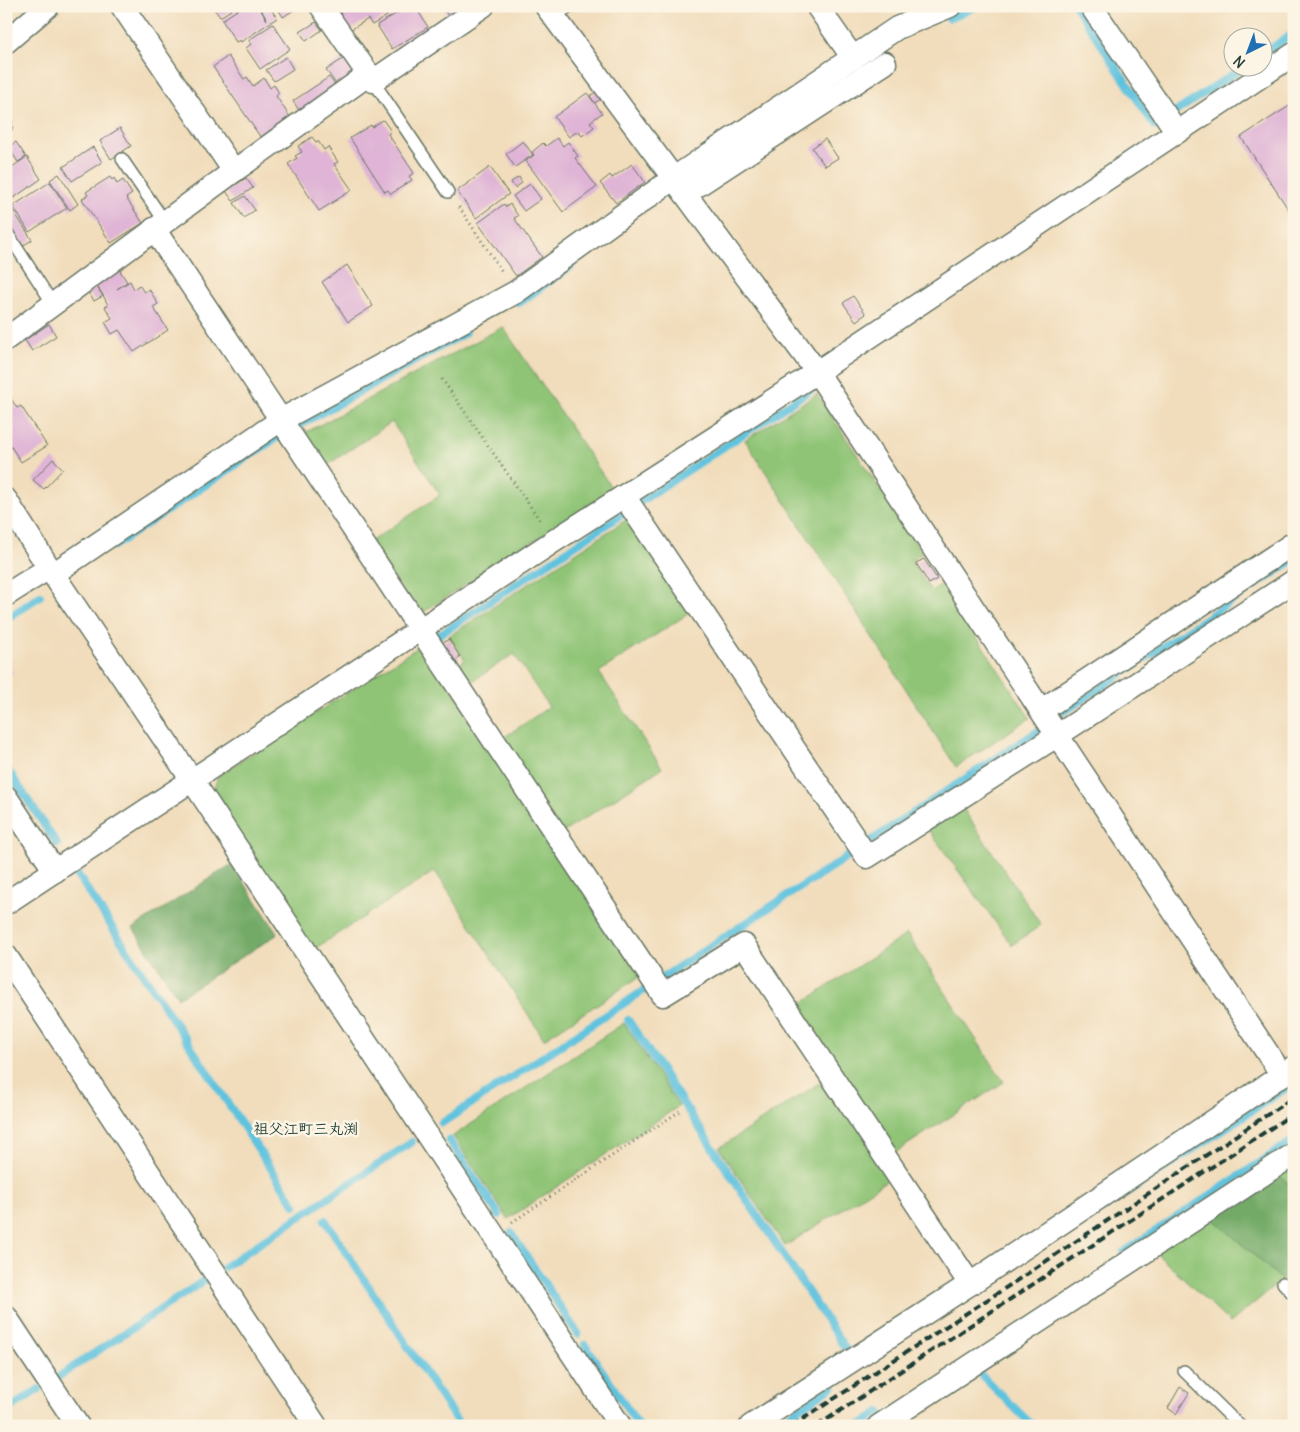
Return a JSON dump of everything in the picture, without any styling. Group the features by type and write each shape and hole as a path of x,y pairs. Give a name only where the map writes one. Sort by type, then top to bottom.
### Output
{"street":[{"path":"6,42 48,6"},
{"path":"122,6 234,171"},
{"path":"321,6 371,78"},
{"path":"6,340 234,171 371,78 483,6"},
{"path":"817,6 853,58"},
{"path":"680,185 897,28 950,6"},
{"path":"1091,6 1177,132"},
{"path":"556,9 680,185 817,372 1058,736 1288,1071 970,1284 751,1426"},
{"path":"6,903 554,541 817,372 1294,54"},
{"path":"6,595 51,571 281,420 516,292 680,185 885,63"},
{"path":"160,226 281,420 663,995 744,944 970,1284"},
{"path":"624,496 867,857 1058,736 1294,581"},
{"path":"6,500 51,571 192,780 620,1426"},
{"path":"1042,710 1294,543"},
{"path":"6,797 56,870"},
{"path":"6,956 316,1426"},
{"path":"879,1426 1294,1154"},
{"path":"6,1317 78,1426"}],"lane":[{"path":"371,78 448,192"},
{"path":"6,122 6,127"},
{"path":"122,159 160,226"},
{"path":"6,231 53,304"},
{"path":"1283,1283 1294,1295"},
{"path":"1184,1370 1240,1426"}],"path":[{"path":"448,192 516,292"},
{"path":"442,379 554,541"},
{"path":"493,1234 682,1109"}],"green space":[{"path":"503,327 613,490 425,611 415,610 370,542 440,495 392,422 321,469 299,436"},
{"path":"817,394 922,553 911,561 931,591 942,584 1030,718 956,767 745,440"},
{"path":"629,518 691,612 599,672 662,768 562,833 500,740 549,707 514,654 465,686 453,669 465,660 449,636"},
{"path":"418,647 425,648 642,975 544,1039 435,871 314,949 212,794 218,776"},
{"path":"962,807 1041,925 1012,945 928,829"},
{"path":"232,864 278,934 178,998 133,928"},
{"path":"907,934 1004,1082 893,1154 795,1008"},
{"path":"624,1023 679,1106 508,1219 453,1136"},
{"path":"827,1078 892,1177 785,1246 719,1148"},
{"path":"1294,1160 1294,1189 1276,1172"},
{"path":"1276,1172 1294,1189 1294,1270 1282,1280 1210,1216"},
{"path":"1210,1216 1282,1280 1230,1323 1155,1252"}],"building":[{"path":"212,6 237,6 220,17"},
{"path":"243,6 258,6 267,20 259,6 269,6 277,18 241,42 240,40 236,42 222,20"},
{"path":"278,6 300,6 283,17"},
{"path":"331,6 382,6 387,16 372,25 368,19 347,32"},
{"path":"409,6 415,6 428,27 392,49 377,25"},
{"path":"442,6 463,6 448,16"},
{"path":"316,22 322,30 306,41 300,32"},
{"path":"273,24 290,49 260,69 246,48 251,44 249,40"},
{"path":"228,56 244,79 247,77 253,86 264,78 270,88 274,85 279,93 276,96 292,120 263,141 213,67"},
{"path":"286,57 293,69 274,81 266,70"},
{"path":"346,57 359,75 339,88 326,70"},
{"path":"329,77 339,90 302,115 293,101"},
{"path":"597,91 602,98 595,103 590,96"},
{"path":"587,93 602,113 590,122 594,127 582,136 578,131 569,137 554,117"},
{"path":"1294,103 1294,218 1241,137"},
{"path":"383,120 391,131 388,134 414,173 409,176 412,180 391,194 388,190 385,192 350,138"},
{"path":"120,128 131,146 111,159 100,141"},
{"path":"312,137 316,142 318,141 324,150 328,147 338,162 334,164 352,190 319,211 288,164 297,158 295,156 302,152 298,146"},
{"path":"557,138 563,146 568,142 578,156 575,158 597,187 563,212 526,161 534,155 532,152 543,143 546,146"},
{"path":"825,139 838,158 825,166 812,148"},
{"path":"523,141 533,155 515,167 506,154"},
{"path":"16,142 26,157 18,162 8,147"},
{"path":"93,147 102,162 72,181 63,167"},
{"path":"27,157 41,179 12,199 6,191 6,171"},
{"path":"632,164 645,182 616,203 600,183 610,175 612,178"},
{"path":"490,167 509,194 476,218 457,191"},
{"path":"59,174 78,204 70,210 50,180"},
{"path":"110,177 112,180 114,178 117,184 123,180 132,194 126,198 143,223 111,243 82,199 88,195 86,192"},
{"path":"519,177 522,183 515,188 511,182"},
{"path":"246,178 253,188 233,201 226,191"},
{"path":"50,182 67,208 29,232 13,206"},
{"path":"530,184 541,199 524,211 513,196"},
{"path":"245,196 255,210 244,218 234,203"},
{"path":"504,204 506,207 510,204 518,216 514,218 542,257 516,276 478,223"},
{"path":"11,207 32,240 22,246 6,222 6,209"},
{"path":"347,265 373,306 348,322 322,282"},
{"path":"119,269 127,282 117,289 130,281 134,289 139,285 144,292 149,289 158,304 153,307 168,330 134,352 119,330 112,334 105,322 112,318 105,307 108,305 96,284"},
{"path":"97,287 103,296 94,301 88,292"},
{"path":"853,296 866,314 856,321 843,303"},
{"path":"49,324 56,336 32,351 25,340"},
{"path":"6,391 17,408 21,406 47,446 21,462 6,439"},
{"path":"53,459 63,469 44,489 33,480"},
{"path":"924,559 937,579 929,584 916,563"},
{"path":"449,639 460,657 453,662 441,644"},
{"path":"6,663 13,673 6,677"},
{"path":"1180,1387 1189,1393 1176,1414 1168,1408"}],"waterway":[{"path":"949,18 977,6"},
{"path":"1076,6 1155,126"},
{"path":"1272,47 1294,33"},
{"path":"1174,113 1227,78"},
{"path":"519,303 571,266"},
{"path":"296,427 465,333"},
{"path":"640,502 812,389"},
{"path":"114,546 281,435"},
{"path":"436,637 624,513"},
{"path":"1065,711 1294,560"},
{"path":"6,619 40,596"},
{"path":"866,844 1038,731"},
{"path":"6,767 57,844"},
{"path":"663,977 850,855"},
{"path":"77,874 295,1205"},
{"path":"442,1123 646,989"},
{"path":"628,1020 845,1348"},
{"path":"1087,1219 1294,1083"},
{"path":"449,1140 499,1215"},
{"path":"1124,1252 1294,1140"},
{"path":"224,1267 412,1142"},
{"path":"325,1220 460,1426"},
{"path":"511,1233 578,1334"},
{"path":"55,1379 208,1278"},
{"path":"585,1345 639,1426"},
{"path":"980,1374 1033,1426"},
{"path":"773,1426 833,1386"},
{"path":"6,1411 39,1389"},
{"path":"729,1426 765,1402"},
{"path":"859,1426 880,1412"}],"railway":[{"path":"792,1426 1010,1285 1294,1097"},
{"path":"817,1426 1294,1113"}],"district":[{"name":"祖父江町三丸渕","path":"306,1128"}]}
